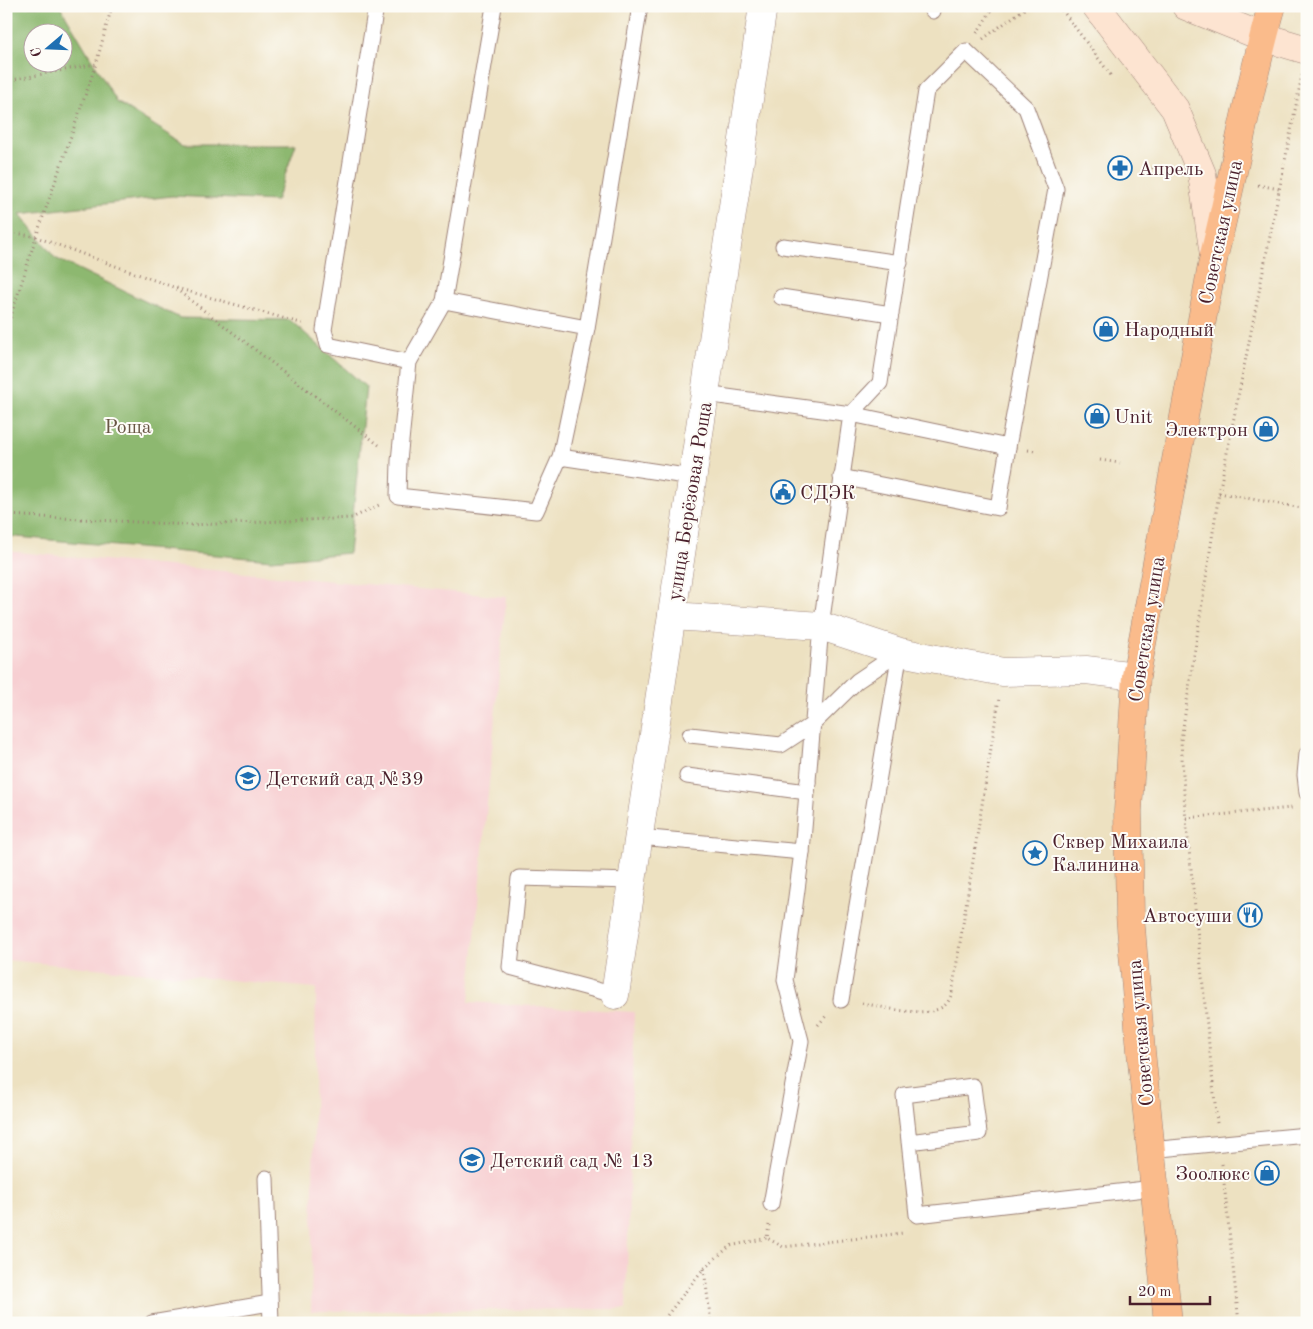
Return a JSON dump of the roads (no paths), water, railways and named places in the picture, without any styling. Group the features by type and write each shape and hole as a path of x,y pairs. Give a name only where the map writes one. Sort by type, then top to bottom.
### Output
{"main road":[{"path":"1096,6 1175,109 1202,174 1214,255"},
{"path":"1186,6 1263,37 1305,59"},
{"name":"Советская улица","path":"1168,1323 1150,1150 1130,916 1128,811 1136,676 1214,255 1263,37 1272,6"}],"street":[{"name":"улица Берёзовая Роща","path":"615,995 763,6"},
{"path":"672,616 820,626 900,652 1003,672 1086,670 1136,676"}],"lane":[{"path":"376,6 324,330 328,345 409,362"},
{"path":"494,6 444,301 409,362 399,461 398,496 536,511 560,457 587,328 640,6"},
{"path":"771,1204 801,1041 785,980 802,852 820,626 841,477 851,414 880,383 926,91 966,51 1026,108 1056,189 998,508 841,477"},
{"path":"783,246 900,264"},
{"path":"781,297 891,314"},
{"path":"444,301 587,328"},
{"path":"705,394 851,414 1008,446"},
{"path":"560,457 692,477"},
{"path":"690,735 781,745 813,724 857,681 900,652"},
{"path":"842,1000 900,652"},
{"path":"1307,754 1307,793"},
{"path":"687,776 807,792"},
{"path":"639,837 802,852"},
{"path":"615,995 510,967 519,878 632,881"},
{"path":"908,1142 979,1132 973,1086 904,1095 908,1142 917,1215 1154,1188"},
{"path":"1150,1150 1307,1135"},
{"path":"266,1178 271,1323"},
{"path":"152,1323 270,1303"}],"place":[{"name":"Апрель","path":"1120,168"},
{"name":"Народный","path":"1106,329"},
{"name":"Unit","path":"1097,416"},
{"name":"Электрон","path":"1266,429"},
{"name":"СДЭК","path":"783,492"},
{"name":"Детский сад №39","path":"248,778"},
{"name":"Сквер Михаила Калинина","path":"1035,853"},
{"name":"Автосуши","path":"1250,915"},
{"name":"Детский сад № 13","path":"472,1160"},
{"name":"Зоолюкс","path":"1267,1173"}],"park label":[{"name":"Роща","path":"128,426"}]}
